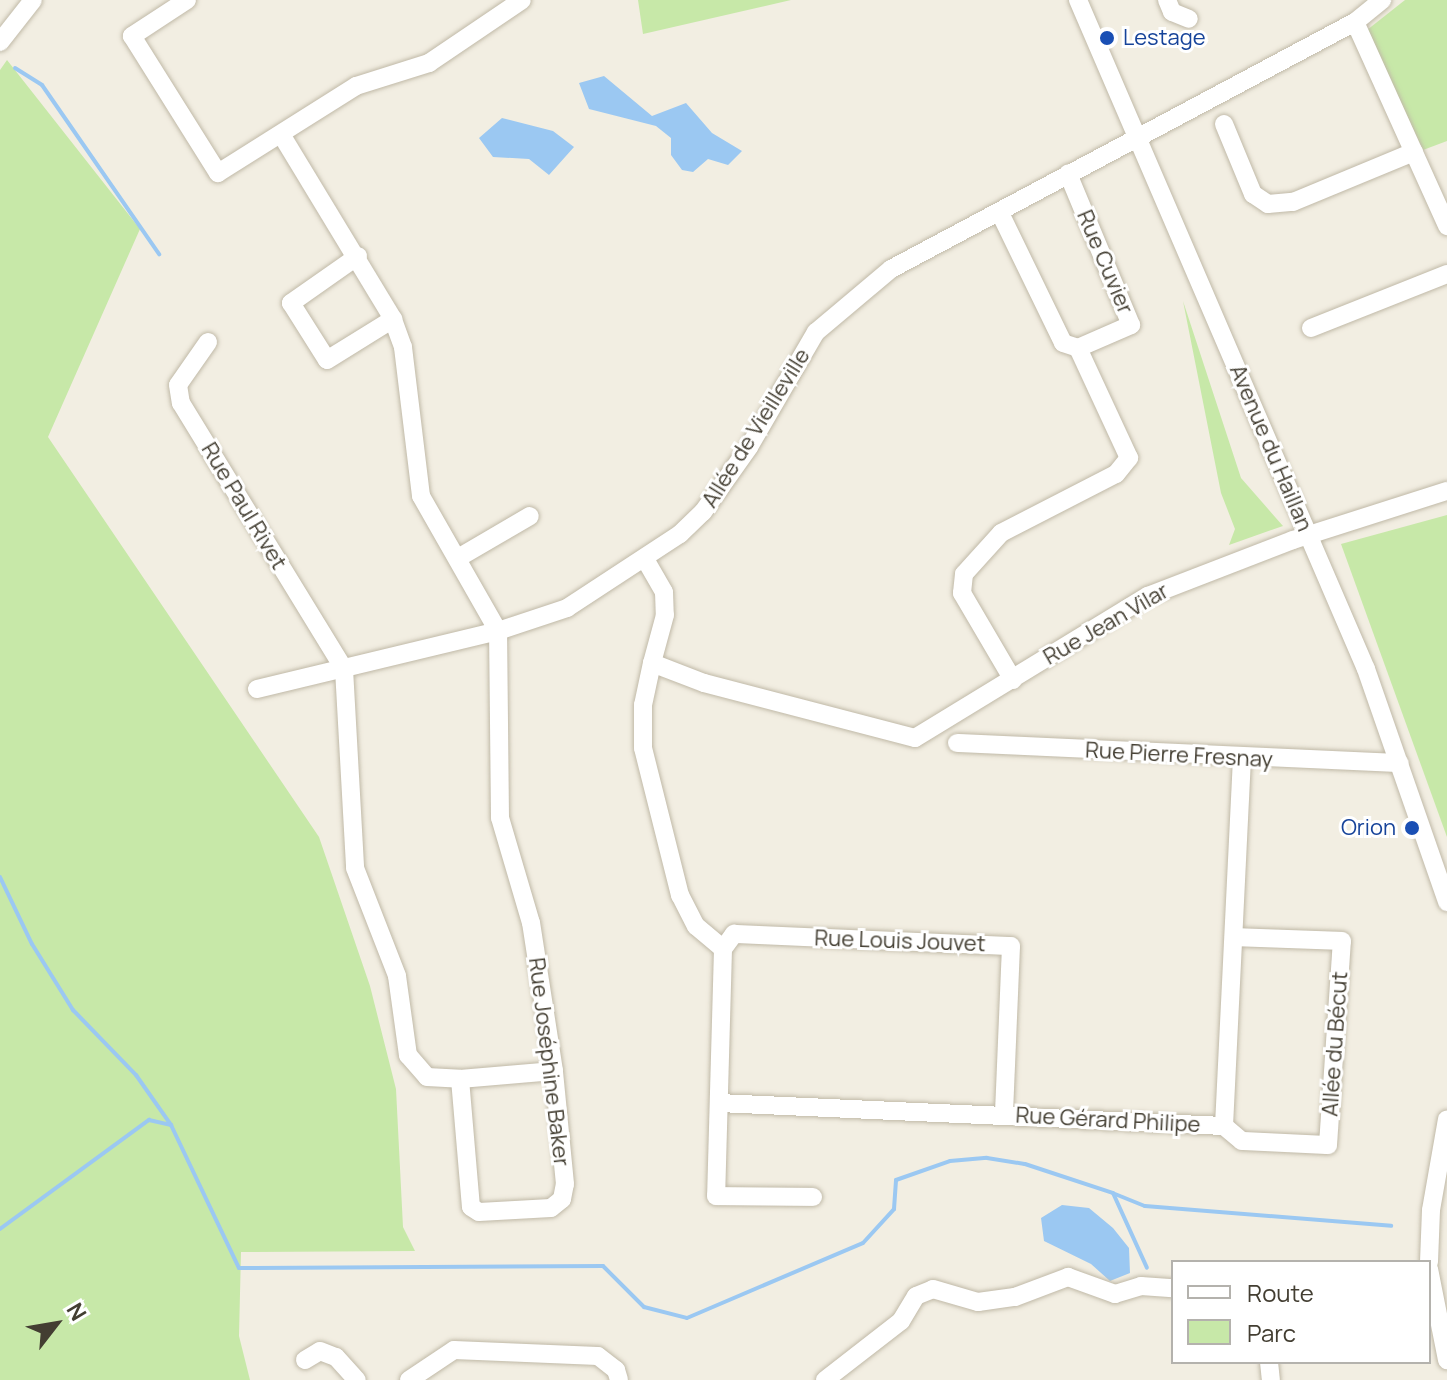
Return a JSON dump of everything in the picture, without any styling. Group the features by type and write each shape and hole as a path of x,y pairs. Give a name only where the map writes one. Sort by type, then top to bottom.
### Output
{"street":[{"path":"0,42 33,0"},
{"path":"187,0 132,36 218,173 356,86 429,63 522,0"},
{"name":"Avenue du Haillan","path":"1078,0 1309,537 1400,763 1447,902"},
{"path":"1167,0 1172,12 1189,19"},
{"name":"Allée de Vieilleville","path":"257,689 498,631 567,608 645,559 703,512 749,447 816,332 891,269 1000,213 1136,135 1355,22 1382,0"},
{"path":"1355,22 1447,226"},
{"path":"1224,124 1253,194 1268,204 1293,202 1414,152"},
{"path":"281,134 358,256 393,319 403,347 421,496 498,631"},
{"name":"Rue Cuvier","path":"1068,174 1131,325 1078,348"},
{"path":"1000,213 1063,343 1078,348 1129,458 1116,474 1001,533 964,574 962,593 1013,680"},
{"path":"358,256 291,303 327,360 393,319"},
{"path":"1311,328 1447,274"},
{"name":"Rue Paul Rivet","path":"208,342 178,385 181,403 344,669"},
{"name":"Rue Jean Vilar","path":"652,663 704,683 915,738 1148,596 1447,491"},
{"path":"458,558 530,516"},
{"path":"645,559 664,592 665,615 643,705 643,748 677,885 696,926 723,949 716,1196 813,1197"},
{"name":"Rue Joséphine Baker","path":"460,1079 471,1207 479,1212 551,1208 562,1199 565,1184 554,1071 531,923 500,818 498,631"},
{"path":"344,669 355,868 397,976 408,1055 427,1077 460,1079 554,1071"},
{"name":"Rue Pierre Fresnay","path":"957,743 1400,763"},
{"name":"Rue Gérard Philipe","path":"719,1103 1224,1126 1242,758"},
{"name":"Rue Louis Jouvet","path":"723,949 734,934 1011,946 1004,1115"},
{"name":"Allée du Bécut","path":"1224,1126 1242,1141 1328,1145 1342,941 1234,937"},
{"path":"1429,1260 1431,1210 1447,1119"},
{"path":"825,1380 885,1335 916,1296 933,1289 978,1302 1015,1297 1068,1277 1115,1294 1141,1286 1171,1288"},
{"path":"1431,1279 1447,1360"},
{"path":"409,1380 454,1350 598,1356 616,1370 619,1380"},
{"path":"305,1360 320,1351 336,1357 357,1380"}],"green space":[{"path":"638,0 791,0 643,34"},
{"path":"1405,0 1447,0 1447,141 1423,150 1367,30"},
{"path":"7,60 140,229 48,437 319,837 370,986 396,1089 403,1227 415,1251 241,1252 239,1336 250,1380 0,1380 0,70"},
{"path":"1183,301 1241,478 1283,526 1229,545 1235,529 1221,493"},
{"path":"1447,515 1447,837 1341,544"}],"water":[{"path":"604,76 652,116 686,103 712,133 742,151 728,165 708,159 693,172 682,170 671,155 671,138 656,126 589,109 579,83"},
{"path":"502,118 553,131 574,147 549,175 529,159 493,157 479,138"},
{"path":"1062,1205 1089,1208 1113,1228 1129,1248 1130,1273 1110,1281 1091,1264 1044,1241 1041,1218"}],"waterway":[{"path":"15,68 42,85 159,254"},
{"path":"0,877 32,944 73,1010 136,1075 171,1125"},
{"path":"0,1229 149,1120 171,1125 239,1268 603,1266 644,1307 687,1318 863,1243 894,1209 896,1180 950,1161 987,1158 1025,1164 1113,1193 1147,1268"},
{"path":"1115,1194 1145,1206 1391,1226"}],"place":[{"name":"Lestage","path":"1107,38"},
{"name":"Orion","path":"1412,828"}]}
